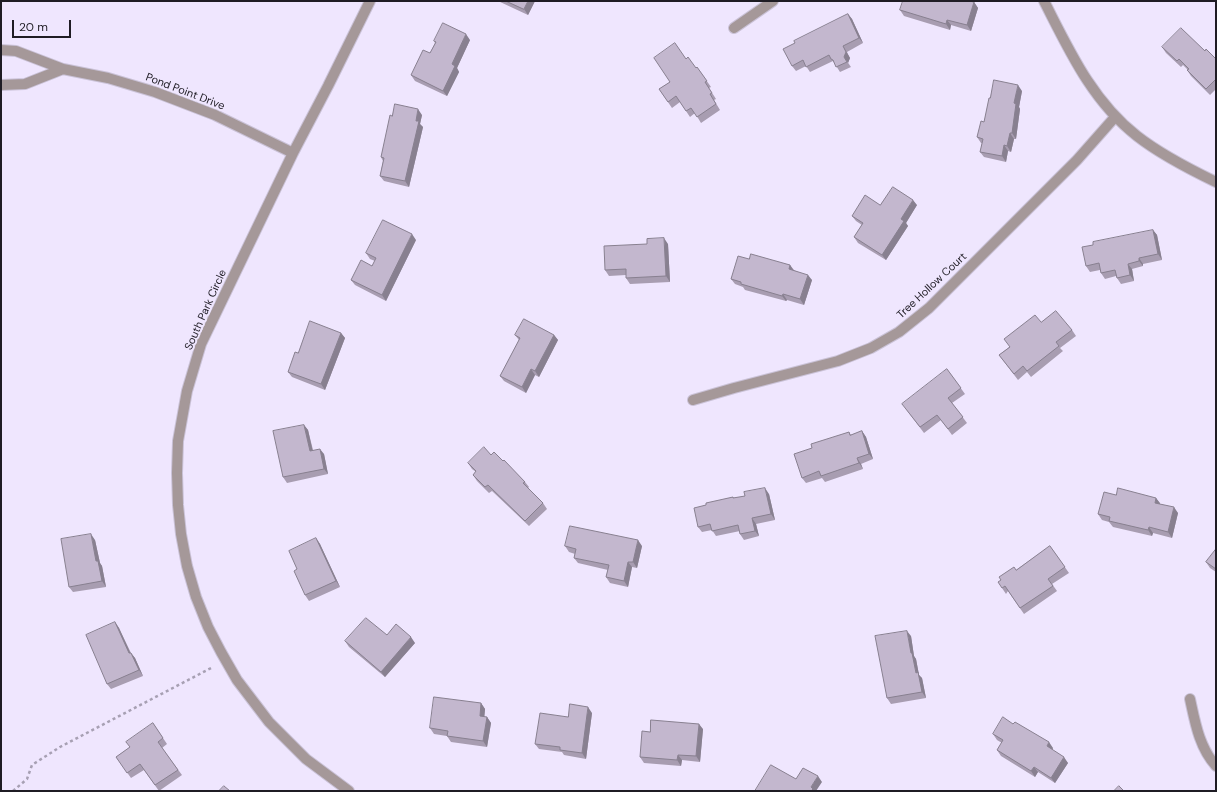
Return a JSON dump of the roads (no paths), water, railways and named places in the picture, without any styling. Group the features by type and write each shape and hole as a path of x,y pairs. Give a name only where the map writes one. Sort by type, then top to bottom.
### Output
{"street":[{"name":"South Park Circle","path":"349,791 306,759 269,722 237,680 225,660 208,626 196,596 187,566 181,534 177,473 178,441 187,391 202,344 293,153 370,1"},
{"path":"734,28 774,1"},
{"path":"1044,1 1075,61 1093,90 1115,117 1144,142 1216,182"},
{"name":"Pond Point Drive","path":"1,50 16,51 63,69 108,78 155,92 215,115 293,153"},
{"path":"1,85 25,84 63,69"},
{"name":"Tree Hollow Court","path":"693,400 838,361 871,348 899,332 916,320 935,302 1077,160 1115,117"},
{"path":"1190,699 1198,733 1203,746 1216,766"}]}
